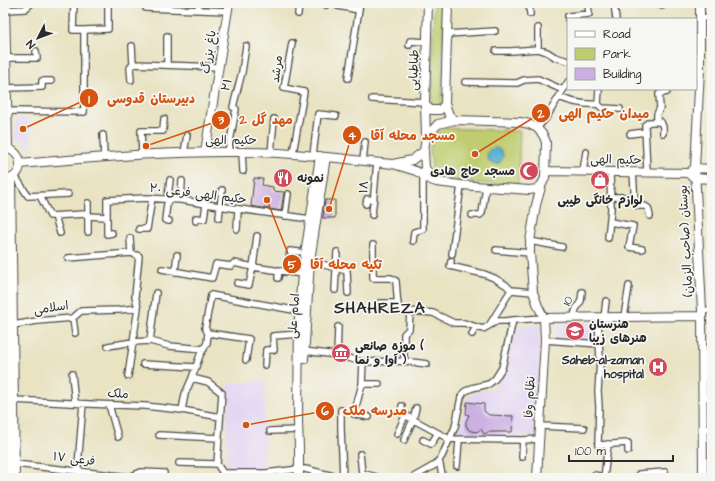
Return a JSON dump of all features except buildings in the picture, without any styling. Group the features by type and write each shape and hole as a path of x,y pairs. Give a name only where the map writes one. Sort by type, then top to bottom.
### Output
{"main road":[{"name":"طباطبایی","path":"428,3 425,104 426,137 424,150 425,168 436,182"},
{"path":"448,3 446,104 449,115 455,120"},
{"name":"بوستان (صاحب الزمان)","path":"700,3 695,178 702,314 703,478"},
{"path":"5,6 5,57 8,111 6,148 17,154 20,164 18,172 9,179"},
{"name":"باغ بزرگ","path":"205,152 229,7"},
{"path":"425,104 431,110 440,110 446,104"},
{"path":"426,137 438,124 455,120 520,122 537,128 542,135 546,142 545,178 536,205 530,241 530,253 533,292 544,318 601,318 702,314"},
{"path":"393,164 412,160 424,150"},
{"name":"حکیم الهی","path":"20,164 142,154 205,152 293,153 393,164"},
{"path":"299,478 302,469 295,448 299,311 302,274 320,156"},
{"name":"امام علی","path":"304,478 302,469 302,410 304,351 310,261 320,156"},
{"path":"393,164 416,171 436,182 529,190 537,189 542,184"},
{"path":"712,169 695,168 687,173 695,178 712,179"},
{"name":"حکیم الهی","path":"545,171 687,173"},
{"path":"7,478 5,460 4,320 9,179"},
{"path":"9,179 15,478"},
{"name":"نظام وفا","path":"537,478 545,340 544,318"},
{"path":"4,320 13,325"},
{"path":"5,460 15,464"}],"street":[{"path":"5,6 25,9 32,3"},
{"path":"74,3 73,30 108,29 108,3"},
{"path":"198,3 199,10"},
{"path":"298,14 299,3"},
{"path":"348,78 360,3"},
{"path":"529,3 530,14"},
{"path":"568,18 568,16 589,14 588,3"},
{"path":"614,3 616,18"},
{"path":"338,6 358,10"},
{"path":"146,8 199,10 229,7"},
{"path":"700,18 712,17"},
{"path":"538,28 538,49"},
{"path":"8,111 84,112 84,30"},
{"path":"447,34 494,31"},
{"path":"167,36 167,65"},
{"path":"409,45 410,41 427,42"},
{"name":"مرشد","path":"292,43 284,88 304,92 293,153"},
{"path":"131,80 130,68 133,64 132,46"},
{"name":"۲۱","path":"228,152 236,109 233,107 242,72 246,46"},
{"path":"496,50 511,51 538,49 567,61"},
{"path":"5,57 37,58 36,51"},
{"path":"133,64 219,67"},
{"path":"465,82 516,83 524,80 538,79 563,90"},
{"path":"7,88 42,87 42,81 51,81"},
{"path":"537,128 546,118 567,84"},
{"path":"598,90 598,104"},
{"path":"657,122 657,114 660,108 659,94 667,92 667,90"},
{"path":"558,97 568,101 598,104 602,108 620,110"},
{"path":"372,99 425,104"},
{"path":"582,110 584,103"},
{"path":"320,156 318,114 336,116"},
{"path":"142,154 141,131 163,131 164,119"},
{"path":"271,153 274,120"},
{"path":"647,172 645,125 649,122 660,122 663,127 663,133"},
{"path":"630,134 645,132"},
{"path":"103,135 104,157"},
{"path":"184,153 187,135"},
{"path":"363,161 365,142"},
{"path":"242,152 243,171"},
{"path":"583,172 586,152"},
{"name":"۱۸","path":"372,215 377,162"},
{"path":"608,238 610,222 610,172"},
{"path":"633,172 635,203 638,206 648,208 650,216"},
{"path":"413,241 414,232 423,229 424,176"},
{"path":"9,179 28,196 68,194"},
{"path":"169,220 165,220 170,180"},
{"path":"181,200 182,181"},
{"path":"452,254 461,185"},
{"path":"472,216 480,215 482,213 486,187"},
{"path":"219,218 222,190"},
{"path":"285,216 288,194"},
{"path":"40,196 50,216 85,214 88,216 107,217 107,234 112,233"},
{"path":"610,197 635,197"},
{"path":"139,229 147,229 152,198"},
{"name":"حکیم الهی فرعی ۲۰","path":"107,217 107,200 152,198 181,200 310,219"},
{"path":"366,204 367,200 374,200"},
{"path":"88,203 88,232"},
{"path":"196,221 196,218 204,219 206,204"},
{"path":"237,229 238,209"},
{"path":"55,216 60,233"},
{"path":"610,222 633,226 629,247 642,249"},
{"path":"237,283 249,285 257,236"},
{"path":"130,238 131,252"},
{"path":"530,241 562,247"},
{"path":"373,245 373,278 391,278 396,281 398,308 402,311 433,313 454,323 464,323 483,329 497,321 544,318"},
{"path":"496,250 530,253"},
{"path":"287,271 290,251 299,252"},
{"path":"68,258 131,252 139,256 135,296 138,308 128,376"},
{"path":"335,290 337,252"},
{"path":"174,272 177,255"},
{"path":"310,261 347,271 348,293"},
{"path":"451,261 450,266 484,274 506,285 511,290 533,292"},
{"path":"162,269 212,278 216,264 230,266 234,263 302,274"},
{"path":"278,278 279,270"},
{"path":"624,317 629,286"},
{"path":"490,325 511,290"},
{"name":"10","path":"573,318 581,301 582,292"},
{"path":"150,341 156,293"},
{"path":"182,410 185,394 200,355 207,343 208,333 205,328 211,295 299,311"},
{"path":"606,301 601,318 599,344 598,444 628,443 628,451"},
{"path":"380,303 398,303"},
{"name":"اسلامی","path":"13,325 73,318 81,311 138,308"},
{"path":"702,314 712,310"},
{"path":"404,361 404,334 409,329 410,312"},
{"path":"73,318 75,333"},
{"path":"412,478 435,465 442,456 455,428 461,397 464,392 472,388 489,384 495,379 502,368 512,320"},
{"path":"338,327 338,356"},
{"path":"472,334 476,327"},
{"path":"208,333 249,339 246,360"},
{"path":"265,365 266,350 274,350 273,336 299,334"},
{"path":"545,340 599,344"},
{"path":"108,346 150,341 170,346 204,349"},
{"path":"304,351 338,356 363,362 404,361 427,364"},
{"path":"363,362 362,384 354,414 369,417"},
{"path":"143,364 196,367"},
{"path":"72,374 75,403"},
{"path":"192,378 208,382 222,393 217,464 223,473"},
{"path":"362,384 379,384"},
{"path":"702,398 712,397"},
{"name":"ملک","path":"14,400 145,406 182,410 220,417"},
{"path":"77,478 83,404"},
{"path":"108,405 118,437"},
{"path":"402,406 401,413 405,416 449,439 540,439"},
{"path":"404,440 413,420 416,408"},
{"path":"223,473 267,476 302,469 343,478 341,410"},
{"path":"397,434 405,416"},
{"path":"270,431 296,425"},
{"path":"540,426 584,428"},
{"path":"703,429 712,428"},
{"path":"423,440 431,444 438,433"},
{"path":"159,435 219,438"},
{"path":"456,466 459,440"},
{"path":"522,457 523,440"},
{"path":"593,478 594,475 604,478 608,444"},
{"path":"360,454 362,473 380,478"},
{"path":"438,478 442,475 439,460"},
{"path":"179,463 217,464"},
{"name":"فرعی ۱۷","path":"15,464 130,478"},
{"path":"130,478 141,472 164,473"},
{"path":"639,478 639,474 665,472"},
{"path":"219,478 223,473"}],"shaded area":[{"path":"16,118 31,119 32,148 28,148 22,141 15,139"},
{"name":"هنرستان هنرهای زیبا","path":"592,322 595,326 595,340 555,337 556,323"},
{"path":"538,325 542,327 535,433 532,437 461,435 459,431 468,396 473,393 491,389 497,384 504,374 516,326"},
{"path":"265,380 264,470 226,466 228,384"}],"green space":[{"path":"434,3 444,3 442,104 440,107 433,106 431,103"},
{"path":"444,128 520,131 518,186 443,180 432,171 430,148 435,136"}],"water":[{"path":"492,148 498,148 503,153 501,162 498,164 492,164 487,159 487,153"}],"place":[{"name":"دبیرستان قدوسی","path":"23,129"},
{"name":"مهد گل 2","path":"146,146"},
{"name":"میدان حکیم الهی","path":"475,154"},
{"name":"مسجد حاج هادی","path":"529,171"},
{"name":"نمونه","path":"283,178"},
{"name":"لوازم خانگی طیبی","path":"600,180"},
{"name":"تکیه محله آقا","path":"267,200"},
{"name":"مسجد محله آقا","path":"329,209"},
{"name":"هنرستان هنرهای زیبا","path":"575,331"},
{"name":"موزه صانعی ( آوا و نما )","path":"341,353"},
{"name":"Saheb-al-zaman hospital","path":"658,367"},
{"name":"مدرسه ملک","path":"246,425"}],"district":[{"name":"SHAHREZA","path":"380,308"}]}
